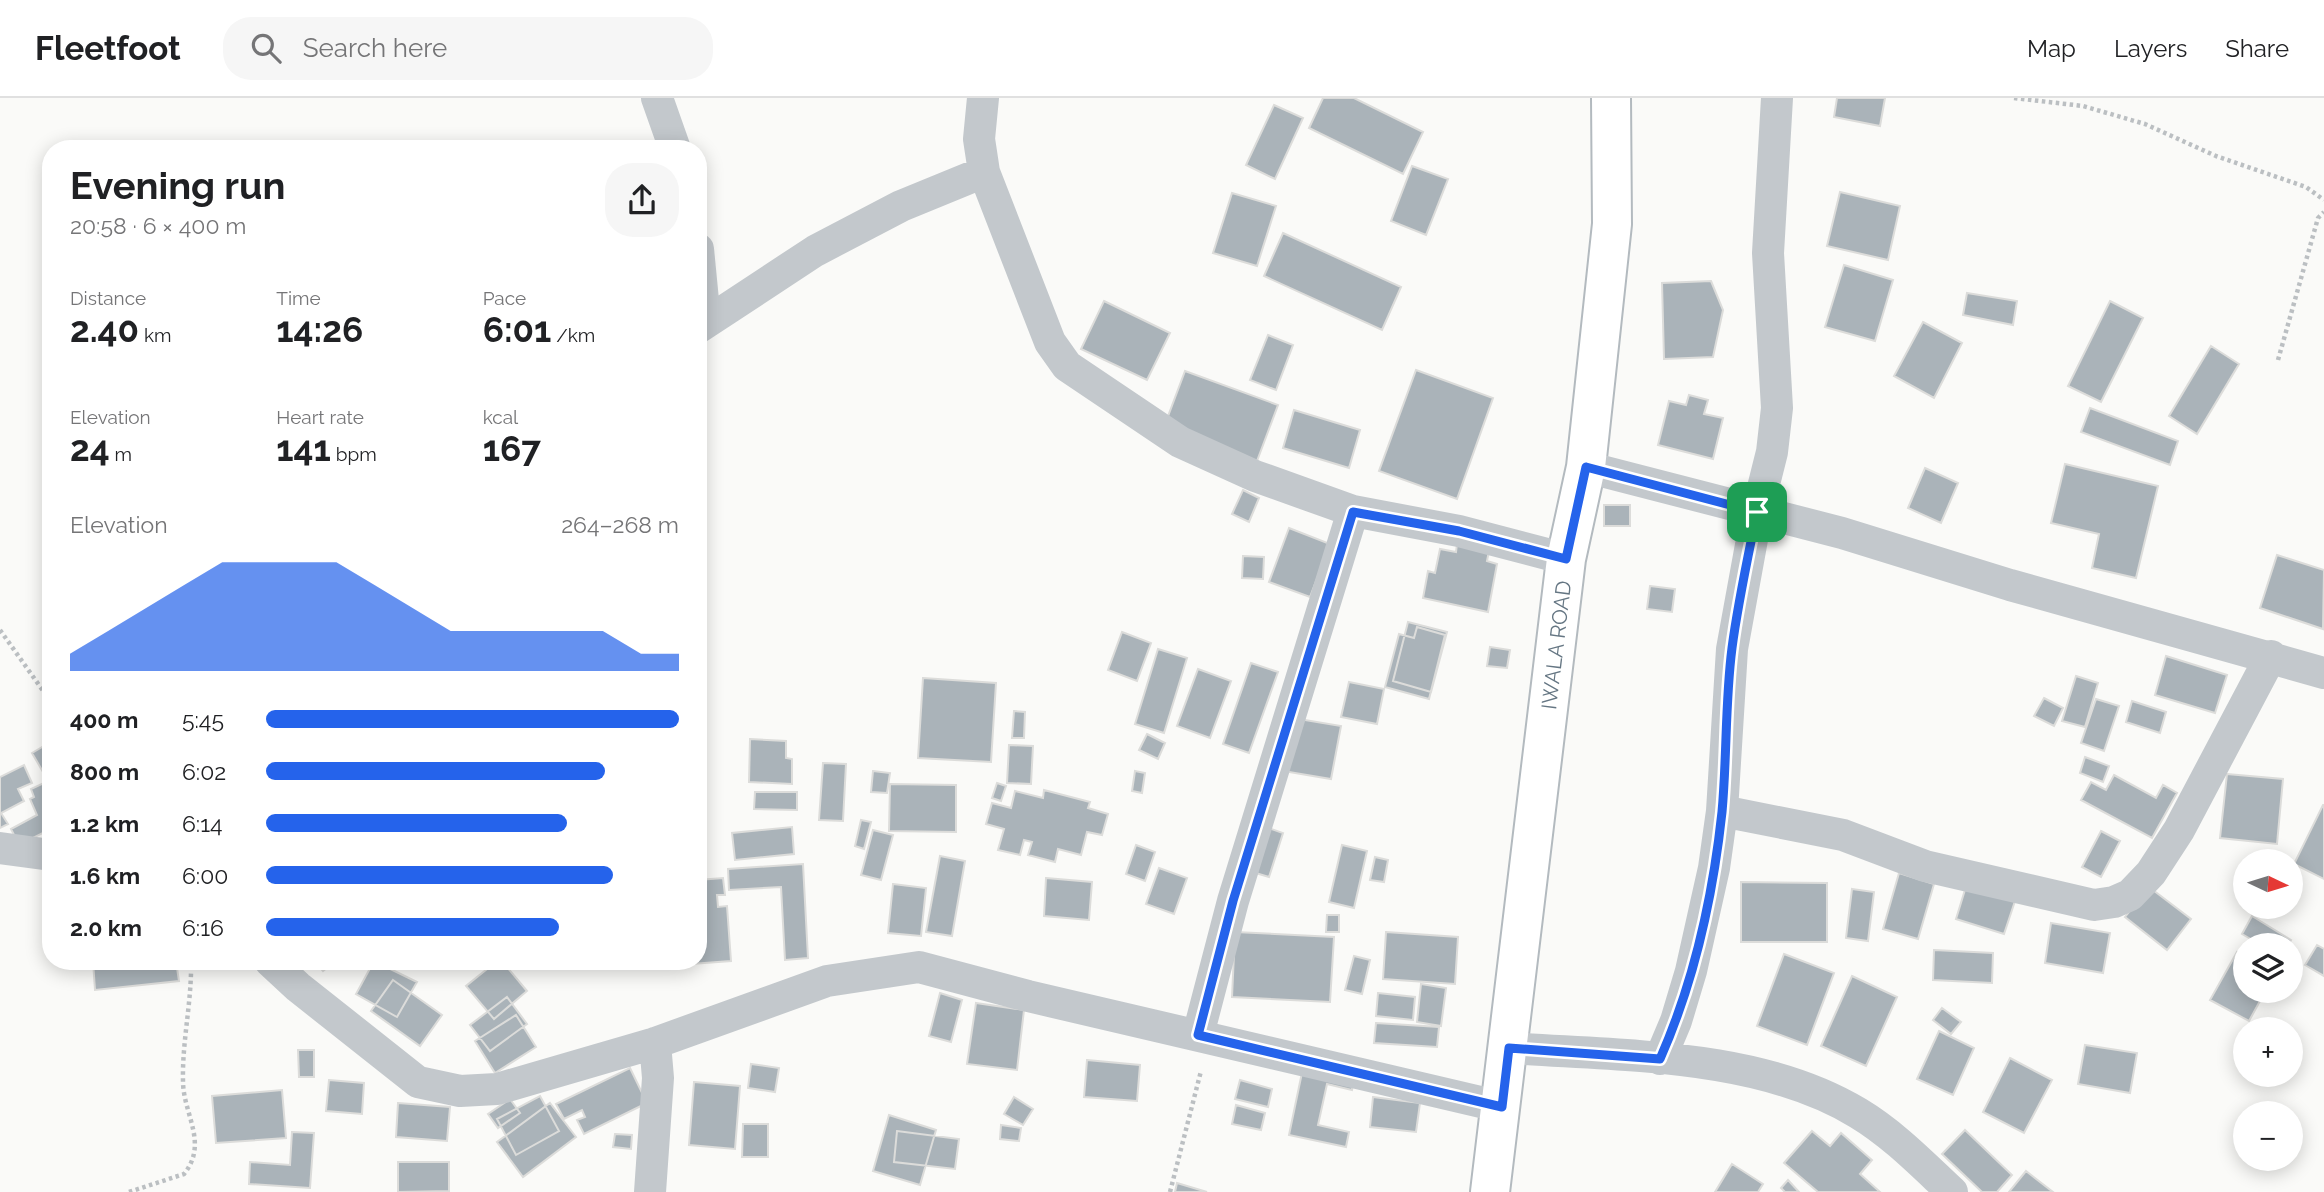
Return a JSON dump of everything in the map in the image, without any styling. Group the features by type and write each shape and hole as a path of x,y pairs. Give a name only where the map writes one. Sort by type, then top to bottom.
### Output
{"street":[{"path":"657,98 672,140"},
{"path":"983,98 979,139 984,172 1050,342 1067,366 1181,442 1255,476 1353,512 1459,531 1566,559"},
{"name":"IWALA ROAD","path":"1490,1192 1566,559 1586,467 1612,224 1611,98"},
{"path":"1660,1059 1692,971 1714,868 1722,811 1732,649 1757,512 1772,452 1777,408 1769,253 1777,98"},
{"path":"707,321 815,251 901,206 984,172"},
{"path":"1586,467 1842,533 2010,584 2324,673"},
{"path":"1198,1035 1233,901 1353,512"},
{"path":"1722,811 1843,835 1925,866 2094,905 2114,902 2130,895 2151,873 2197,797 2271,656"},
{"path":"0,848 42,854"},
{"path":"280,970 418,1082 460,1091 497,1089 655,1044 827,981 919,967 1028,996 1502,1107"},
{"path":"650,1192 658,1090 655,1044"},
{"path":"1509,1048 1660,1059 1793,1081 1858,1112 1905,1147 1952,1192"}],"path":[{"path":"2014,98 2083,107 2145,124 2216,156 2306,187 2324,200"},
{"path":"2278,360 2318,218 2324,212"},
{"path":"0,630 42,689"},
{"path":"130,1192 184,1174 194,1155 196,1139 183,1083 192,993 191,970"},
{"path":"1170,1192 1201,1074 1198,1035"}],"building":[{"path":"1323,98 1354,98 1423,132 1403,174 1309,128"},
{"path":"1837,98 1885,98 1880,126 1834,117"},
{"path":"1274,105 1303,118 1275,179 1246,165"},
{"path":"1412,166 1448,179 1426,235 1391,221"},
{"path":"1840,192 1900,206 1888,260 1827,246"},
{"path":"1232,193 1276,206 1257,266 1213,253"},
{"path":"1283,233 1401,287 1382,330 1264,276"},
{"path":"1844,265 1893,280 1875,341 1825,327"},
{"path":"1711,281 1723,310 1713,357 1664,359 1662,283"},
{"path":"1967,293 2017,301 2013,325 1963,315"},
{"path":"1104,301 1170,333 1147,380 1081,349"},
{"path":"2110,301 2143,318 2101,402 2068,386"},
{"path":"1923,322 1962,343 1934,398 1894,376"},
{"path":"1268,335 1293,345 1276,390 1250,380"},
{"path":"2211,346 2239,364 2197,434 2169,416"},
{"path":"1416,370 1493,398 1457,499 1379,471"},
{"path":"1185,371 1278,405 1257,461 1164,427"},
{"path":"1689,395 1708,400 1704,414 1723,418 1713,459 1658,445 1669,401 1686,405"},
{"path":"2090,408 2178,441 2170,465 2081,432"},
{"path":"1294,410 1360,430 1349,468 1283,448"},
{"path":"2065,464 2158,486 2136,578 2092,568 2099,534 2051,523"},
{"path":"1925,468 1958,483 1941,523 1908,508"},
{"path":"1243,490 1259,498 1249,522 1232,514"},
{"path":"1604,505 1630,505 1630,526 1604,526"},
{"path":"1289,528 1330,544 1310,597 1269,582"},
{"path":"1457,544 1489,551 1487,561 1497,564 1488,612 1423,598 1428,571 1435,573 1440,549 1456,552"},
{"path":"2277,555 2324,570 2323,629 2260,608"},
{"path":"1243,556 1264,557 1263,579 1242,578"},
{"path":"1650,586 1675,589 1672,612 1647,609"},
{"path":"1408,622 1447,632 1431,692 1393,681"},
{"path":"1417,627 1445,635 1429,699 1385,687 1399,634 1414,638"},
{"path":"1122,632 1151,643 1137,681 1108,670"},
{"path":"1490,647 1510,650 1507,668 1487,666"},
{"path":"1158,649 1187,658 1164,733 1135,724"},
{"path":"2166,656 2227,675 2215,713 2155,695"},
{"path":"1251,663 1278,672 1249,753 1223,744"},
{"path":"1198,669 1231,681 1210,738 1177,726"},
{"path":"2076,676 2098,683 2085,727 2062,721"},
{"path":"923,678 996,683 991,762 918,758"},
{"path":"1349,682 1384,689 1377,724 1341,717"},
{"path":"2044,698 2063,708 2054,726 2034,716"},
{"path":"2096,699 2119,706 2104,751 2081,743"},
{"path":"2132,701 2166,712 2160,733 2126,722"},
{"path":"1014,711 1025,712 1024,738 1012,738"},
{"path":"1293,718 1341,726 1331,779 1283,771"},
{"path":"1147,734 1165,743 1158,759 1139,750"},
{"path":"750,739 786,741 786,758 792,759 792,784 749,782"},
{"path":"1009,745 1033,746 1031,784 1007,783"},
{"path":"42,747 42,770 32,753"},
{"path":"2085,757 2109,766 2103,782 2080,773"},
{"path":"823,763 846,764 843,821 819,820"},
{"path":"24,765 32,783 18,789 24,801 1,813 8,824 0,828 0,777"},
{"path":"873,771 890,773 887,793 871,792"},
{"path":"1135,771 1145,773 1142,793 1132,791"},
{"path":"2227,774 2283,779 2277,844 2220,838"},
{"path":"2114,775 2156,798 2163,785 2177,793 2152,838 2081,800 2091,782 2106,790"},
{"path":"997,783 1006,786 1001,801 992,798"},
{"path":"42,784 42,834 19,845 11,829 37,815 30,799 34,797 31,789"},
{"path":"890,784 956,785 956,832 889,831"},
{"path":"1044,790 1090,802 1088,808 1108,814 1102,835 1087,832 1081,855 1058,849 1055,862 1028,855 1032,842 1024,840 1020,855 998,850 1004,829 986,824 992,803 1011,808 1015,791 1043,798"},
{"path":"755,792 797,792 797,810 754,809"},
{"path":"2324,805 2324,879 2303,868 2301,849"},
{"path":"861,820 871,822 864,849 855,846"},
{"path":"1263,826 1283,833 1269,877 1249,871"},
{"path":"792,827 794,854 735,860 732,833"},
{"path":"873,830 893,835 881,880 861,875"},
{"path":"2101,831 2120,841 2101,877 2082,867"},
{"path":"1136,845 1155,852 1145,881 1126,874"},
{"path":"1342,845 1367,851 1354,908 1329,902"},
{"path":"940,856 965,861 952,936 926,932"},
{"path":"1375,857 1388,860 1384,882 1370,880"},
{"path":"803,864 808,958 785,960 781,887 729,890 728,869"},
{"path":"1159,868 1187,878 1174,914 1146,904"},
{"path":"1899,873 1934,884 1918,939 1883,929"},
{"path":"723,878 725,895 717,895 718,907 727,906 731,961 707,963 707,879"},
{"path":"1046,878 1092,882 1089,920 1044,916"},
{"path":"1968,880 2017,895 2004,934 1956,919"},
{"path":"1741,882 1827,883 1827,942 1741,942"},
{"path":"893,884 926,888 921,936 888,933"},
{"path":"2149,887 2191,919 2167,950 2125,917"},
{"path":"1852,889 1874,892 1868,941 1846,938"},
{"path":"1327,915 1339,915 1339,932 1326,932"},
{"path":"2250,919 2257,919 2280,933 2243,933"},
{"path":"2051,923 2110,933 2103,973 2045,963"},
{"path":"1235,932 1334,937 1330,1002 1232,997"},
{"path":"1386,932 1458,937 1455,984 1383,979"},
{"path":"2317,945 2324,949 2324,976 2305,965"},
{"path":"1934,950 1993,953 1992,983 1933,980"},
{"path":"1784,954 1834,973 1807,1045 1757,1026"},
{"path":"1354,956 1370,960 1362,994 1345,990"},
{"path":"2233,959 2233,1003 2259,1003 2251,1017 2242,1017 2210,1000"},
{"path":"94,970 177,970 179,981 95,990"},
{"path":"369,970 392,970 417,982 397,1017 356,994"},
{"path":"486,970 510,970 527,991 494,1019 466,986"},
{"path":"1852,976 1897,997 1866,1066 1821,1046"},
{"path":"393,980 442,1015 420,1046 371,1011"},
{"path":"1421,984 1446,988 1441,1026 1417,1022"},
{"path":"940,993 962,1000 951,1042 929,1036"},
{"path":"1378,993 1415,997 1413,1020 1376,1016"},
{"path":"507,997 527,1024 490,1051 470,1025"},
{"path":"976,1003 1024,1010 1017,1070 967,1064"},
{"path":"1942,1008 1961,1022 1951,1034 1933,1020"},
{"path":"516,1015 536,1047 495,1073 475,1041"},
{"path":"1376,1023 1439,1027 1437,1047 1374,1043"},
{"path":"1939,1031 1974,1048 1953,1095 1917,1079"},
{"path":"2085,1045 2137,1053 2130,1093 2078,1084"},
{"path":"298,1050 314,1050 314,1077 299,1077"},
{"path":"2010,1058 2052,1080 2024,1133 1983,1112"},
{"path":"1087,1060 1140,1065 1137,1101 1084,1097"},
{"path":"1304,1063 1355,1074 1352,1090 1327,1084 1318,1125 1349,1132 1346,1147 1289,1135"},
{"path":"751,1064 779,1068 775,1092 748,1088"},
{"path":"630,1068 647,1103 584,1134 577,1120 585,1117 582,1110 564,1119 556,1104"},
{"path":"329,1080 364,1083 362,1114 326,1111"},
{"path":"1240,1080 1272,1089 1268,1107 1235,1099"},
{"path":"694,1082 740,1086 735,1149 689,1145"},
{"path":"282,1090 286,1138 216,1143 212,1096"},
{"path":"540,1096 559,1131 516,1155 497,1119"},
{"path":"1014,1097 1033,1109 1023,1125 1004,1114"},
{"path":"1373,1097 1420,1103 1416,1132 1370,1127"},
{"path":"510,1099 520,1113 498,1128 488,1114"},
{"path":"398,1103 450,1107 447,1141 396,1137"},
{"path":"550,1103 576,1137 523,1177 497,1142"},
{"path":"1236,1105 1265,1113 1261,1130 1232,1124"},
{"path":"889,1115 936,1130 920,1185 873,1171"},
{"path":"743,1124 768,1124 768,1157 742,1157"},
{"path":"1001,1125 1021,1128 1019,1141 1000,1139"},
{"path":"1965,1130 2012,1175 1997,1192 1982,1192 1942,1154"},
{"path":"897,1131 959,1139 955,1169 894,1162"},
{"path":"1812,1131 1830,1146 1841,1133 1872,1160 1860,1174 1880,1192 1818,1192 1784,1163"},
{"path":"292,1132 314,1133 310,1188 249,1184 250,1162 290,1165"},
{"path":"615,1134 632,1135 631,1149 613,1147"},
{"path":"398,1162 449,1162 449,1191 398,1192"},
{"path":"1732,1164 1763,1184 1758,1192 1715,1192"},
{"path":"2026,1171 2053,1192 2009,1192"},
{"path":"1788,1180 1799,1192 1785,1192 1781,1188"},
{"path":"1177,1183 1207,1192 1175,1192"}],"route":[{"path":"1586,467 1757,512 1732,649 1722,811 1714,868 1692,971 1660,1059 1509,1048 1502,1107 1198,1035 1233,901 1353,512 1459,531 1566,559 1586,467"}]}
